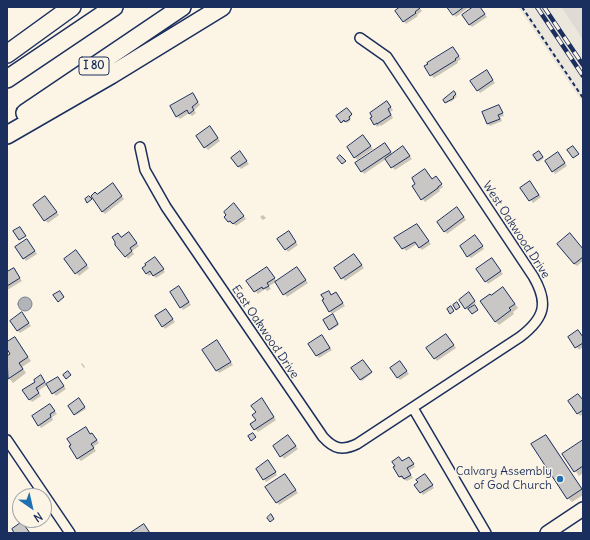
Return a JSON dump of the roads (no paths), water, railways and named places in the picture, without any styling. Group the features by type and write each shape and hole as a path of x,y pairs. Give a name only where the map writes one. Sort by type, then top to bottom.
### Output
{"highway":[{"path":"7,54 72,7"},
{"path":"7,79 114,7"},
{"name":"I 80","path":"7,126 182,7"},
{"path":"7,135 111,75 222,7"}],"street":[{"name":"West Oakwood Drive","path":"360,38 387,57 535,280 540,289 543,302 542,313 527,332 413,408"},
{"name":"East Oakwood Drive","path":"140,147 145,170 166,207 327,442 337,448 351,447 413,408"},
{"path":"413,408 486,533"},
{"path":"7,440 70,533"},
{"path":"547,533 583,509"}],"railway":[{"path":"537,7 583,76"},
{"path":"544,7 583,65"}],"place":[{"name":"Calvary Assembly of God Church","path":"560,479"}]}
